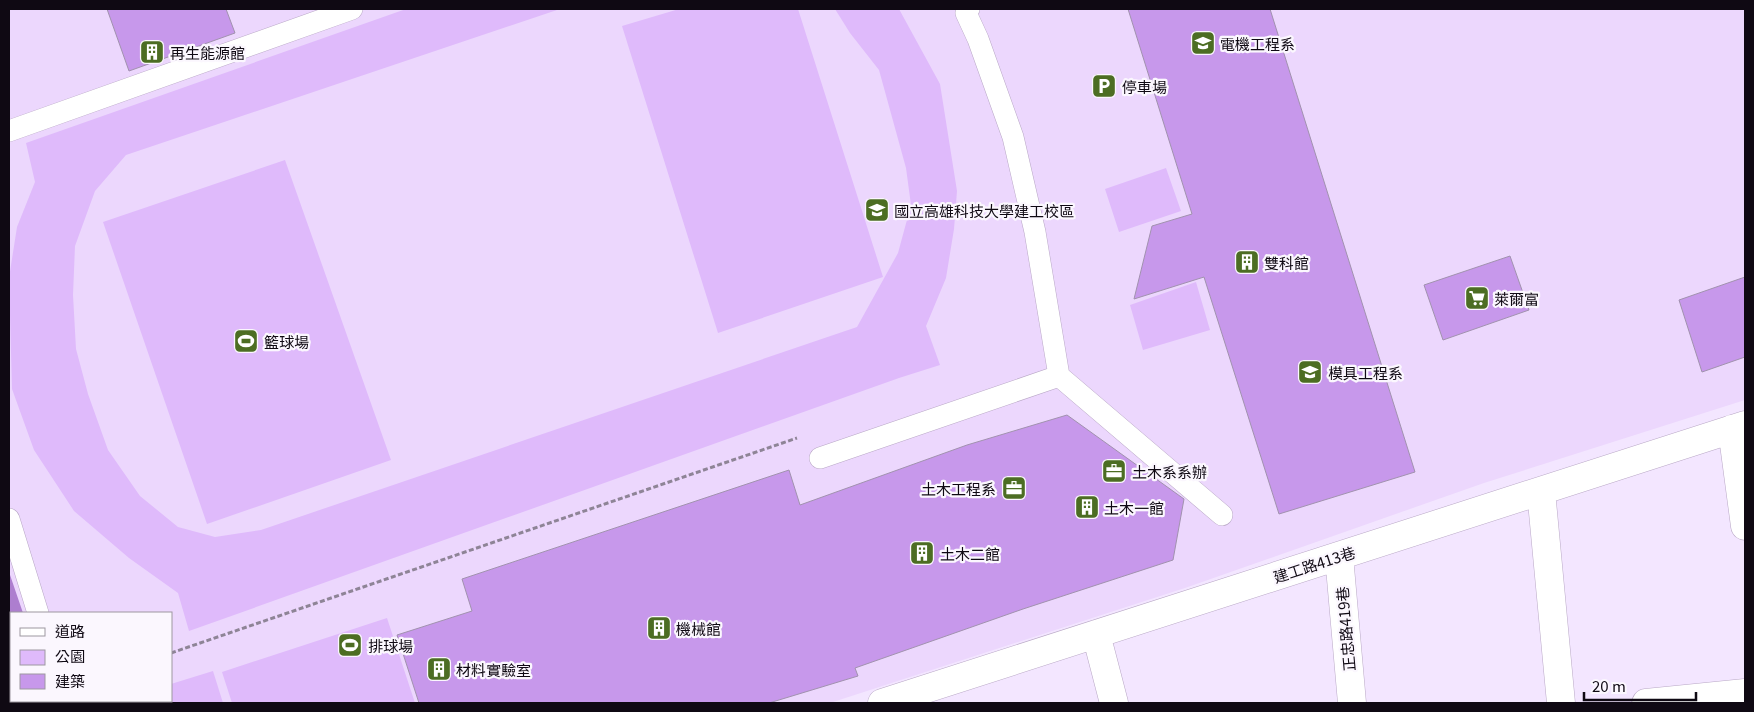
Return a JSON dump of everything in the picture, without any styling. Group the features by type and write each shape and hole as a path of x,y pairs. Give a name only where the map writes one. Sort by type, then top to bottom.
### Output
{"street":[{"name":"建工路413巷","path":"882,703 1739,427"},
{"path":"1739,427 1745,526"},
{"path":"1541,491 1560,703"},
{"name":"正忠路419巷","path":"1339,556 1352,703"},
{"path":"1096,634 1114,703"},
{"path":"1646,703 1745,692"}],"lane":[{"path":"9,131 352,9"},
{"path":"969,9 966,13 978,39 1013,137 1035,232 1059,376 1222,515"},
{"path":"820,458 1059,376"},
{"path":"9,520 38,612"}],"path":[{"path":"172,653 803,436"}],"shaded area":[{"name":"國立高雄科技大學建工校區","path":"9,9 1745,9 1745,400 1484,483 1185,588 830,703 9,703"},
{"path":"9,572 23,612 10,612 10,702 34,702 9,703"}],"green space":[{"path":"406,9 560,9 126,155 95,191 75,246 73,295 76,349 88,394 108,450 140,496 178,527 215,537 261,530 857,327 898,253 911,205 906,168 879,70 850,33 835,9 899,9 940,84 957,191 954,229 946,278 926,326 940,365 189,631 178,593 129,558 74,511 34,450 12,389 9,278 17,227 35,182 26,143"},
{"path":"679,9 798,9 883,277 718,333 622,26"},
{"name":"籃球場","path":"285,160 391,460 207,524 103,222"},
{"path":"1166,168 1181,211 1119,232 1105,189"},
{"path":"1196,282 1210,330 1143,350 1130,305"},
{"name":"排球場","path":"387,618 415,703 232,703 222,672"},
{"path":"213,671 223,703 111,703 172,702 172,684"}],"building":[{"name":"再生能源館","path":"107,9 226,9 235,33 129,71"},
{"name":"雙科館","path":"1128,9 1270,9 1415,472 1279,514 1204,277 1134,299 1152,226 1192,214"},
{"name":"萊爾富","path":"1510,256 1529,310 1443,340 1424,285"},
{"path":"1745,277 1745,357 1702,372 1679,300"},
{"path":"1067,415 1184,499 1173,560 1023,609 855,668 858,676 769,703 419,703 397,635 472,611 462,579 789,470 800,505 967,445"}],"place":[{"name":"電機工程系","path":"1203,43"},
{"name":"再生能源館","path":"152,52"},
{"name":"停車場","path":"1104,86"},
{"name":"國立高雄科技大學建工校區","path":"877,210"},
{"name":"雙科館","path":"1247,262"},
{"name":"萊爾富","path":"1477,298"},
{"name":"籃球場","path":"246,341"},
{"name":"模具工程系","path":"1310,372"},
{"name":"土木系系辦","path":"1114,471"},
{"name":"土木工程系","path":"1014,488"},
{"name":"土木一館","path":"1087,507"},
{"name":"土木二館","path":"922,553"},
{"name":"機械館","path":"659,628"},
{"name":"排球場","path":"350,645"},
{"name":"材料實驗室","path":"439,669"}]}
